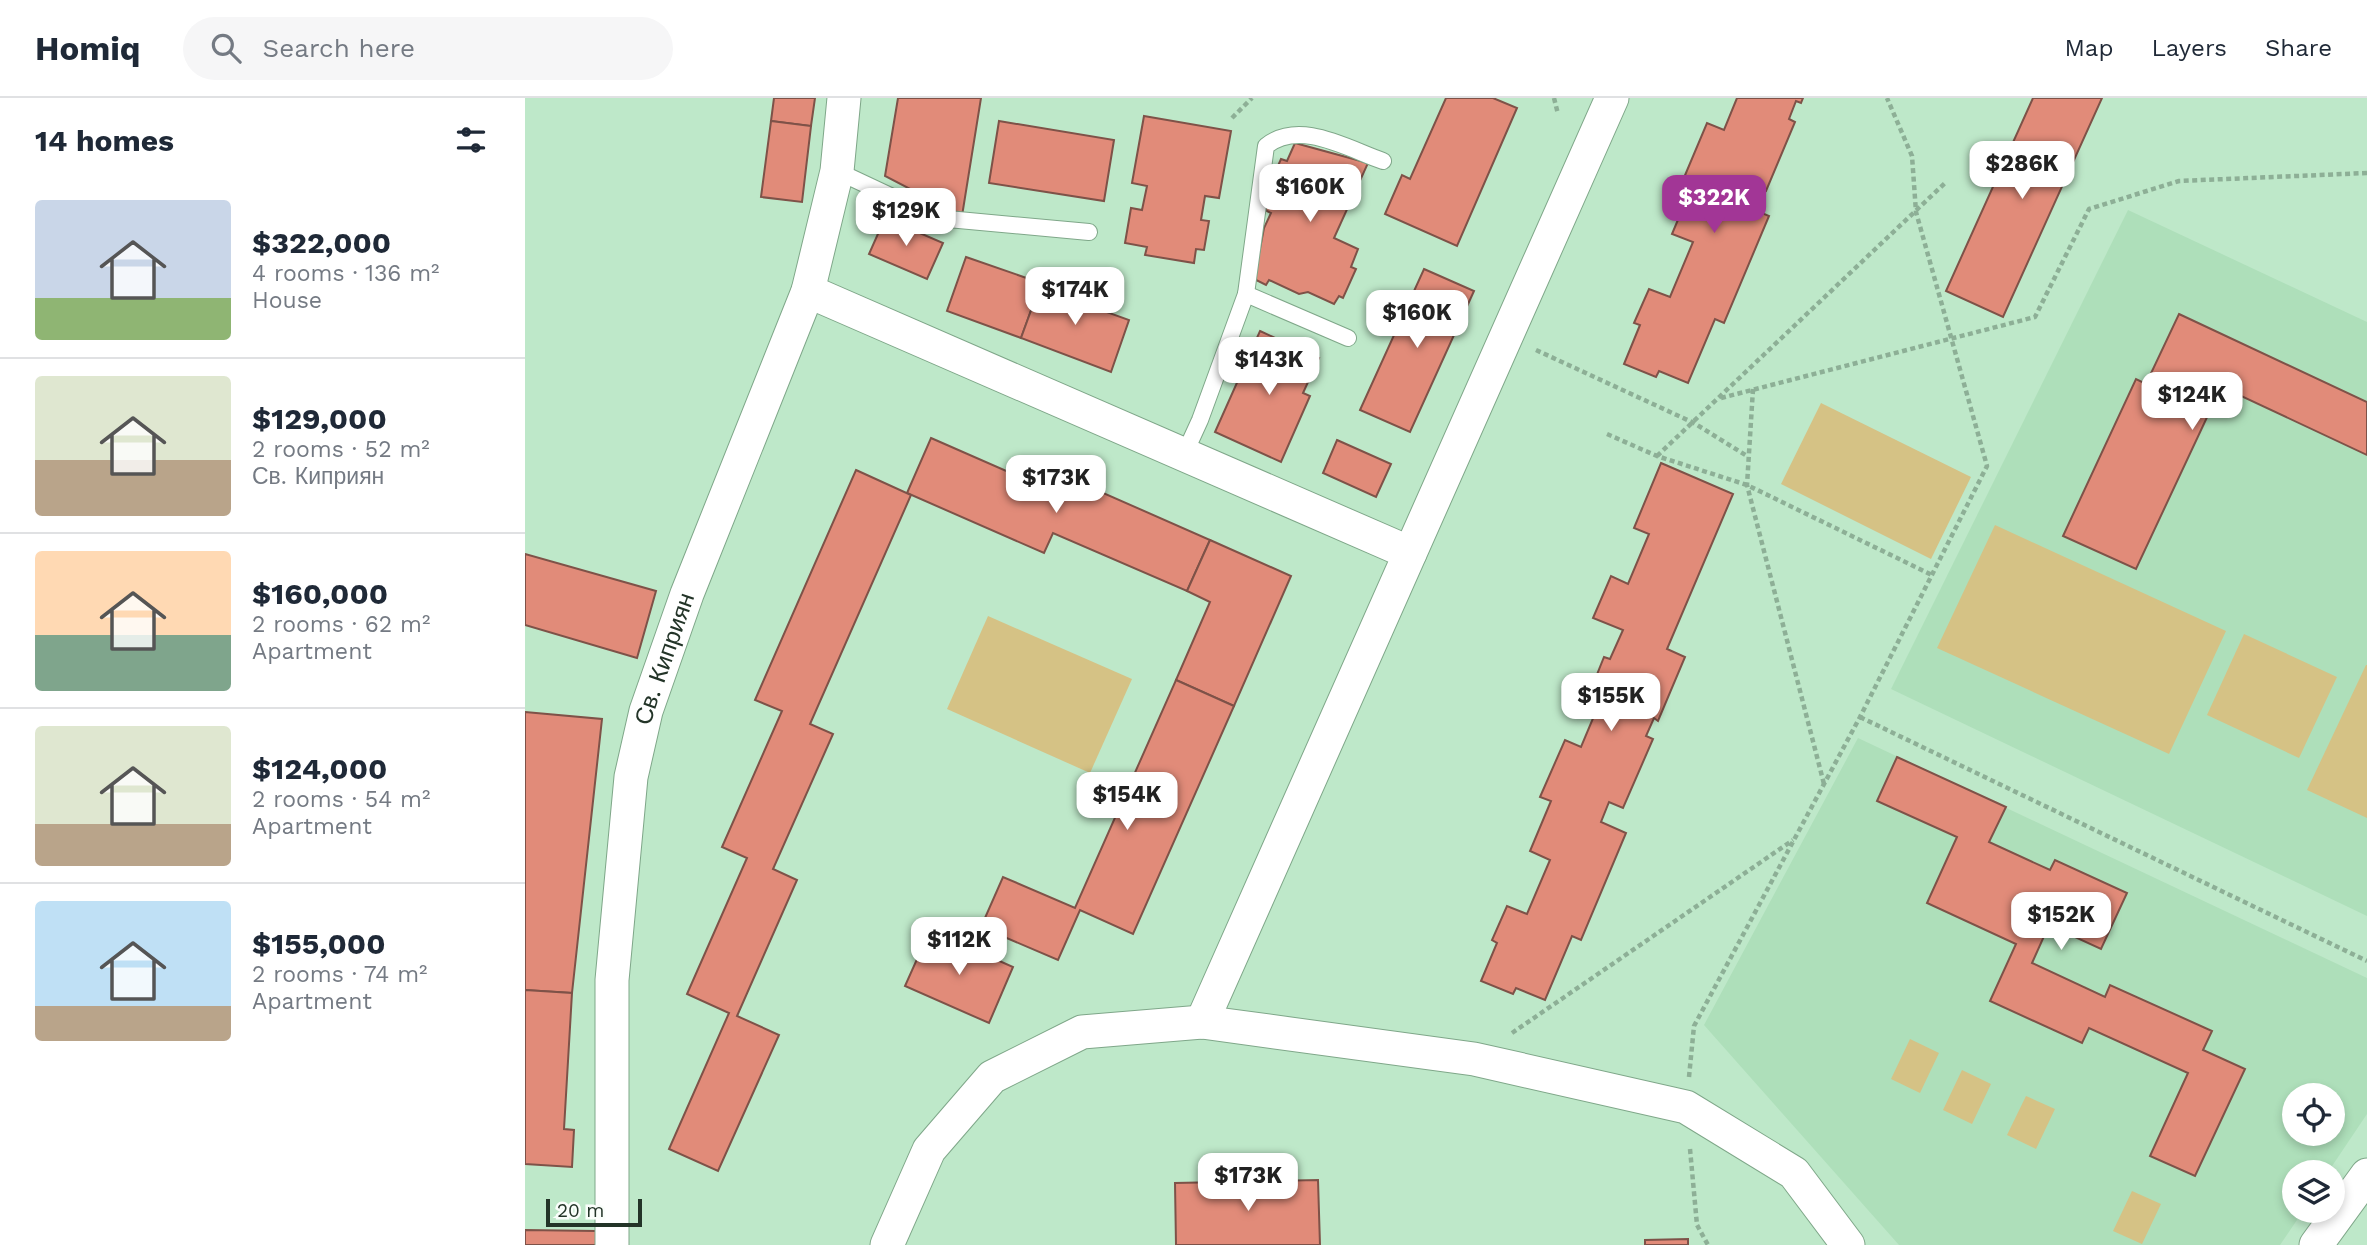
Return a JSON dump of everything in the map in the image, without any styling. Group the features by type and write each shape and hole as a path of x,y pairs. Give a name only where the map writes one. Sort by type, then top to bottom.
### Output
{"street":[{"name":"Св. Киприян","path":"612,1245 612,980 631,776 646,711 687,594 808,291 837,171 844,98"},
{"path":"1202,1022 1612,98"},
{"path":"808,291 1410,553"},
{"path":"887,1245 929,1150 992,1077 1082,1032 1202,1022 1474,1059 1686,1107 1794,1173 1848,1245"},
{"path":"2316,1245 2367,1175"}],"lane":[{"path":"1184,455 1200,420 1246,293 1266,146 1276,138 1301,132 1383,161"},
{"path":"837,171 937,218 1089,232"},
{"path":"1246,293 1348,338"}],"path":[{"path":"1232,118 1252,98"},
{"path":"1554,98 1558,114"},
{"path":"1708,1245 1697,1225 1686,1107 1694,1026 1860,717 1987,466 1916,212 1912,156 1887,98"},
{"path":"1721,398 2035,317 2089,209 2179,181 2367,173"},
{"path":"1657,456 1945,183"},
{"path":"1506,337 1694,423 1747,456"},
{"path":"1753,389 1747,485 1824,785"},
{"path":"1607,434 1657,456 1747,485 1932,575"},
{"path":"1860,717 2367,961"},
{"path":"1474,1059 1794,840"}],"shaded area":[{"path":"2128,210 2367,322 2367,916 1891,689"},
{"path":"1821,403 1971,477 1931,559 1781,484"},
{"path":"1995,525 2226,631 2169,754 1937,648"},
{"path":"988,616 1132,679 1090,773 947,709"},
{"path":"2244,634 2337,677 2299,758 2207,715"},
{"path":"2367,665 2367,818 2307,790"},
{"path":"1858,738 2367,978 2367,1114 2336,1160 2282,1160 2282,1223 2295,1223 2280,1245 1899,1245 1704,1025"},
{"path":"1910,1039 1939,1053 1920,1093 1891,1079"},
{"path":"1962,1070 1991,1084 1972,1124 1943,1110"},
{"path":"2026,1096 2055,1109 2036,1149 2007,1135"},
{"path":"2132,1191 2161,1204 2142,1244 2113,1231"}],"building":[{"path":"774,98 815,98 811,126 771,121"},
{"path":"898,98 981,98 962,216 885,176"},
{"path":"1446,98 1493,98 1517,108 1457,246 1385,214 1402,175 1410,179"},
{"path":"1737,98 1803,98 1801,103 1796,101 1789,119 1795,122 1766,191 1752,185 1743,205 1769,216 1724,323 1715,319 1688,383 1659,371 1656,377 1624,364 1640,325 1634,323 1649,289 1670,297 1693,242 1672,234 1693,184 1683,180 1707,123 1724,130"},
{"path":"2033,98 2102,98 2003,317 1946,291"},
{"path":"1144,116 1231,131 1219,198 1205,196 1201,220 1209,221 1204,250 1196,249 1194,263 1145,255 1147,247 1125,243 1131,208 1142,210 1147,186 1132,183"},
{"path":"771,121 811,126 802,202 761,197"},
{"path":"999,121 1114,140 1104,201 989,183"},
{"path":"1295,143 1368,163 1334,238 1358,249 1351,267 1356,269 1343,298 1339,296 1334,304 1308,292 1299,294 1269,280 1266,285 1254,279 1264,228 1271,213 1265,210 1279,180 1273,177 1281,159 1287,161"},
{"path":"885,218 943,243 927,279 869,254"},
{"path":"966,257 1041,283 1021,338 947,311"},
{"path":"1424,269 1474,291 1410,432 1360,410"},
{"path":"1041,283 1090,298 1087,305 1129,320 1111,372 1021,338"},
{"path":"2179,314 2367,402 2367,455 2205,379 2192,406 2209,413 2136,569 2063,536 2136,379 2146,384"},
{"path":"1260,331 1319,358 1303,393 1310,396 1281,462 1215,432"},
{"path":"931,438 1068,498 1076,481 1210,540 1187,591 1053,533 1044,553 907,493"},
{"path":"1337,440 1391,464 1376,497 1323,473"},
{"path":"1661,463 1733,494 1667,649 1685,657 1658,721 1654,718 1646,736 1653,739 1623,808 1609,802 1601,822 1626,833 1581,940 1572,936 1545,1000 1516,988 1513,994 1481,981 1497,943 1492,940 1507,906 1527,914 1550,860 1530,851 1551,801 1540,797 1565,740 1581,747 1602,697 1590,692 1604,657 1610,659 1623,630 1593,618 1611,576 1628,584 1649,534 1634,528"},
{"path":"856,470 911,495 810,724 833,734 773,869 797,880 737,1016 779,1035 718,1171 669,1149 729,1013 687,994 747,858 722,847 782,711 755,700"},
{"path":"1210,540 1291,576 1234,706 1176,680 1210,602 1187,591"},
{"path":"525,554 656,591 637,658 525,625"},
{"path":"1176,680 1234,706 1133,934 1080,910 1058,960 981,927 1003,877 1075,908"},
{"path":"525,712 602,719 572,993 525,990"},
{"path":"1897,757 2006,807 1989,842 2050,870 2055,860 2127,893 2101,949 2049,925 2032,963 2105,997 2110,985 2212,1031 2203,1050 2245,1069 2195,1176 2150,1156 2188,1073 2089,1028 2082,1043 1990,1001 2016,944 1927,903 1957,837 1877,801"},
{"path":"930,930 1013,967 989,1023 905,986"},
{"path":"525,990 572,993 564,1129 574,1130 572,1167 525,1164"},
{"path":"1318,1180 1320,1245 1176,1245 1175,1183"},
{"path":"525,1230 596,1231 596,1245 525,1245"},
{"path":"1688,1239 1688,1245 1645,1245 1645,1240"}]}
